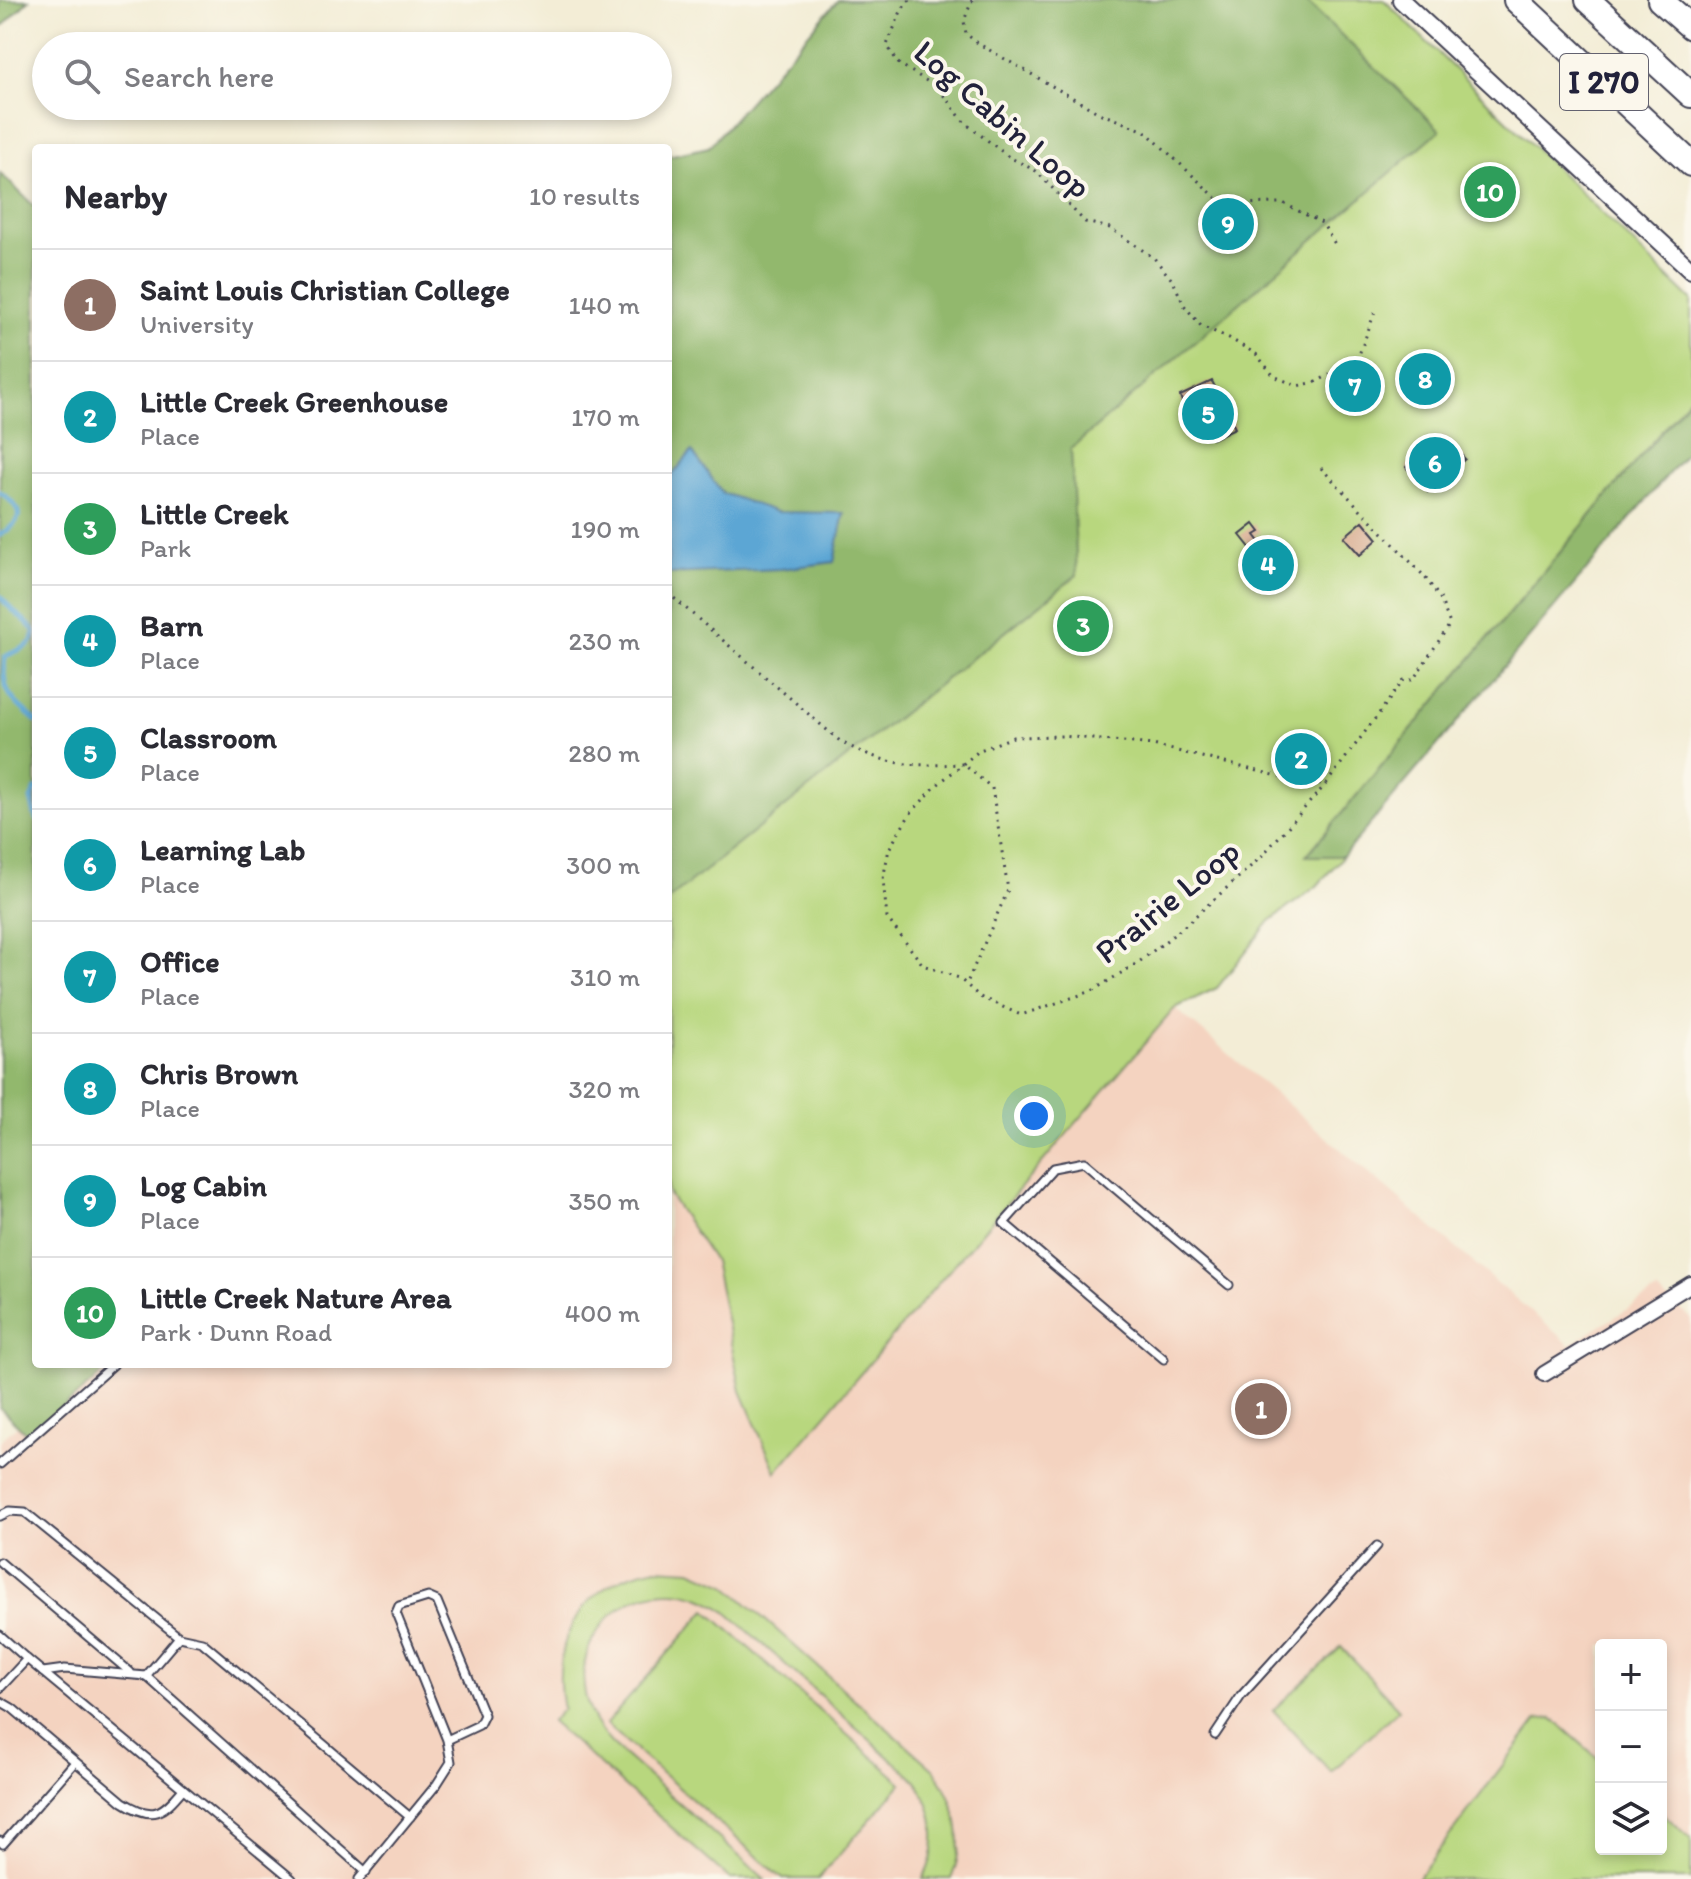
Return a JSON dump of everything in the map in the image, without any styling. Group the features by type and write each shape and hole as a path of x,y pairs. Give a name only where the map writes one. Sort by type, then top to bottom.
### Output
{"highway":[{"name":"I 270","path":"1516,0 1691,164"},
{"name":"I 270","path":"1588,0 1691,95"},
{"path":"1660,0 1691,27"}],"street":[{"path":"1401,0 1691,270"},
{"path":"1544,1374 1691,1284"}],"lane":[{"path":"1164,1359 1004,1223 1053,1168 1084,1162 1229,1285"},
{"path":"0,1464 109,1368"},
{"path":"0,1516 10,1511 25,1512 179,1637 202,1642 410,1817"},
{"path":"1215,1735 1241,1696 1377,1546"},
{"path":"0,1562 132,1674"},
{"path":"359,1879 437,1784 451,1762 447,1740 396,1613 399,1606 428,1597 437,1601 484,1715 479,1725 447,1740"},
{"path":"0,1635 292,1879"},
{"path":"146,1676 179,1637"},
{"path":"0,1688 27,1659"},
{"path":"43,1672 65,1669 146,1676 366,1872"},
{"path":"0,1701 139,1812 155,1813 167,1808 183,1789"},
{"path":"0,1841 3,1844 75,1762"}],"path":[{"name":"Log Cabin Loop","path":"910,0 902,9 887,45 898,63 938,88 965,123 1009,157 1036,171 1085,222 1110,228 1154,258 1173,281 1184,305 1201,326 1256,354 1274,376 1297,386 1316,382 1357,360 1375,312"},
{"name":"Log Cabin Loop","path":"972,0 964,21 966,34 979,44 1099,113 1145,131 1223,204 1283,203 1322,223 1335,244"},
{"name":"Prairie Loop","path":"1321,468 1424,576 1440,598 1450,624 1413,680 1404,680 1326,784 1260,858 1139,962 1092,991 1021,1015 980,997 959,978 923,965 887,918 883,879 889,849 910,814 937,785 980,750 1013,737 1062,736 1153,745 1306,783 1326,784"},
{"path":"672,596 841,742 867,756 899,765 963,764 992,788 1008,890 966,985"}],"shaded area":[{"path":"1175,1008 1570,1345 1657,1291 1691,1318 1691,1879 0,1879 0,1441 82,1368 672,1368 672,1066 956,1263"}],"green space":[{"path":"0,0 29,0 0,29"},
{"path":"838,0 1384,0 1691,300 1691,396 1307,855 1343,856 1317,886 1270,921 1217,988 1175,1008 776,1472 741,1391 714,1261 672,1199 672,155 709,147"},
{"path":"838,0 1305,0 1440,130 1071,449 1077,575 672,897 672,155 709,147"},
{"path":"0,173 32,204 32,1368 109,1368 29,1436 0,1408"},
{"path":"1691,396 1691,450 1343,856 1306,856"},
{"path":"657,1568 691,1570 726,1585 935,1771 949,1796 957,1823 958,1851 951,1879 923,1879 932,1854 934,1829 928,1804 916,1781 729,1614 694,1596 661,1592 630,1602 606,1620 590,1647 584,1678 590,1711 612,1744 765,1879 730,1879 551,1722 563,1709 560,1683 562,1658 567,1636 577,1616 591,1599 610,1585"},
{"path":"706,1610 902,1783 818,1879 783,1879 606,1724"},
{"path":"1341,1647 1399,1709 1331,1772 1273,1710"},
{"path":"1552,1718 1595,1756 1595,1855 1667,1855 1667,1817 1691,1838 1691,1879 1417,1879 1537,1720"}],"water":[{"path":"692,451 722,493 777,512 844,513 834,562 781,569 672,574 672,475"}],"building":[{"path":"1222,206 1238,218 1230,230 1213,218"},
{"path":"1356,368 1375,383 1351,406 1334,388"},
{"path":"1212,381 1235,428 1212,439 1204,423 1191,426 1180,396"},
{"path":"1444,436 1465,459 1428,492 1406,467"},
{"path":"1363,521 1378,539 1360,555 1344,537"},
{"path":"1254,524 1260,532 1255,535 1261,543 1252,550 1240,535"},
{"path":"1267,548 1286,564 1270,583 1251,567"},
{"path":"1301,744 1313,768 1301,774 1289,750"}],"waterway":[{"path":"0,492 13,504 18,514 14,524 0,535"},
{"path":"0,596 32,629"},
{"path":"32,640 5,657 4,669 10,694 32,718"},
{"path":"32,797 32,803"}],"place":[{"name":"Little Creek Nature Area","path":"1490,192"},
{"name":"Log Cabin","path":"1228,224"},
{"name":"Chris Brown","path":"1425,379"},
{"name":"Office","path":"1355,386"},
{"name":"Classroom","path":"1208,414"},
{"name":"Learning Lab","path":"1435,463"},
{"name":"Barn","path":"1268,565"},
{"name":"Little Creek","path":"1083,626"},
{"name":"Little Creek Greenhouse","path":"1301,759"},
{"name":"Saint Louis Christian College","path":"1261,1409"}]}
